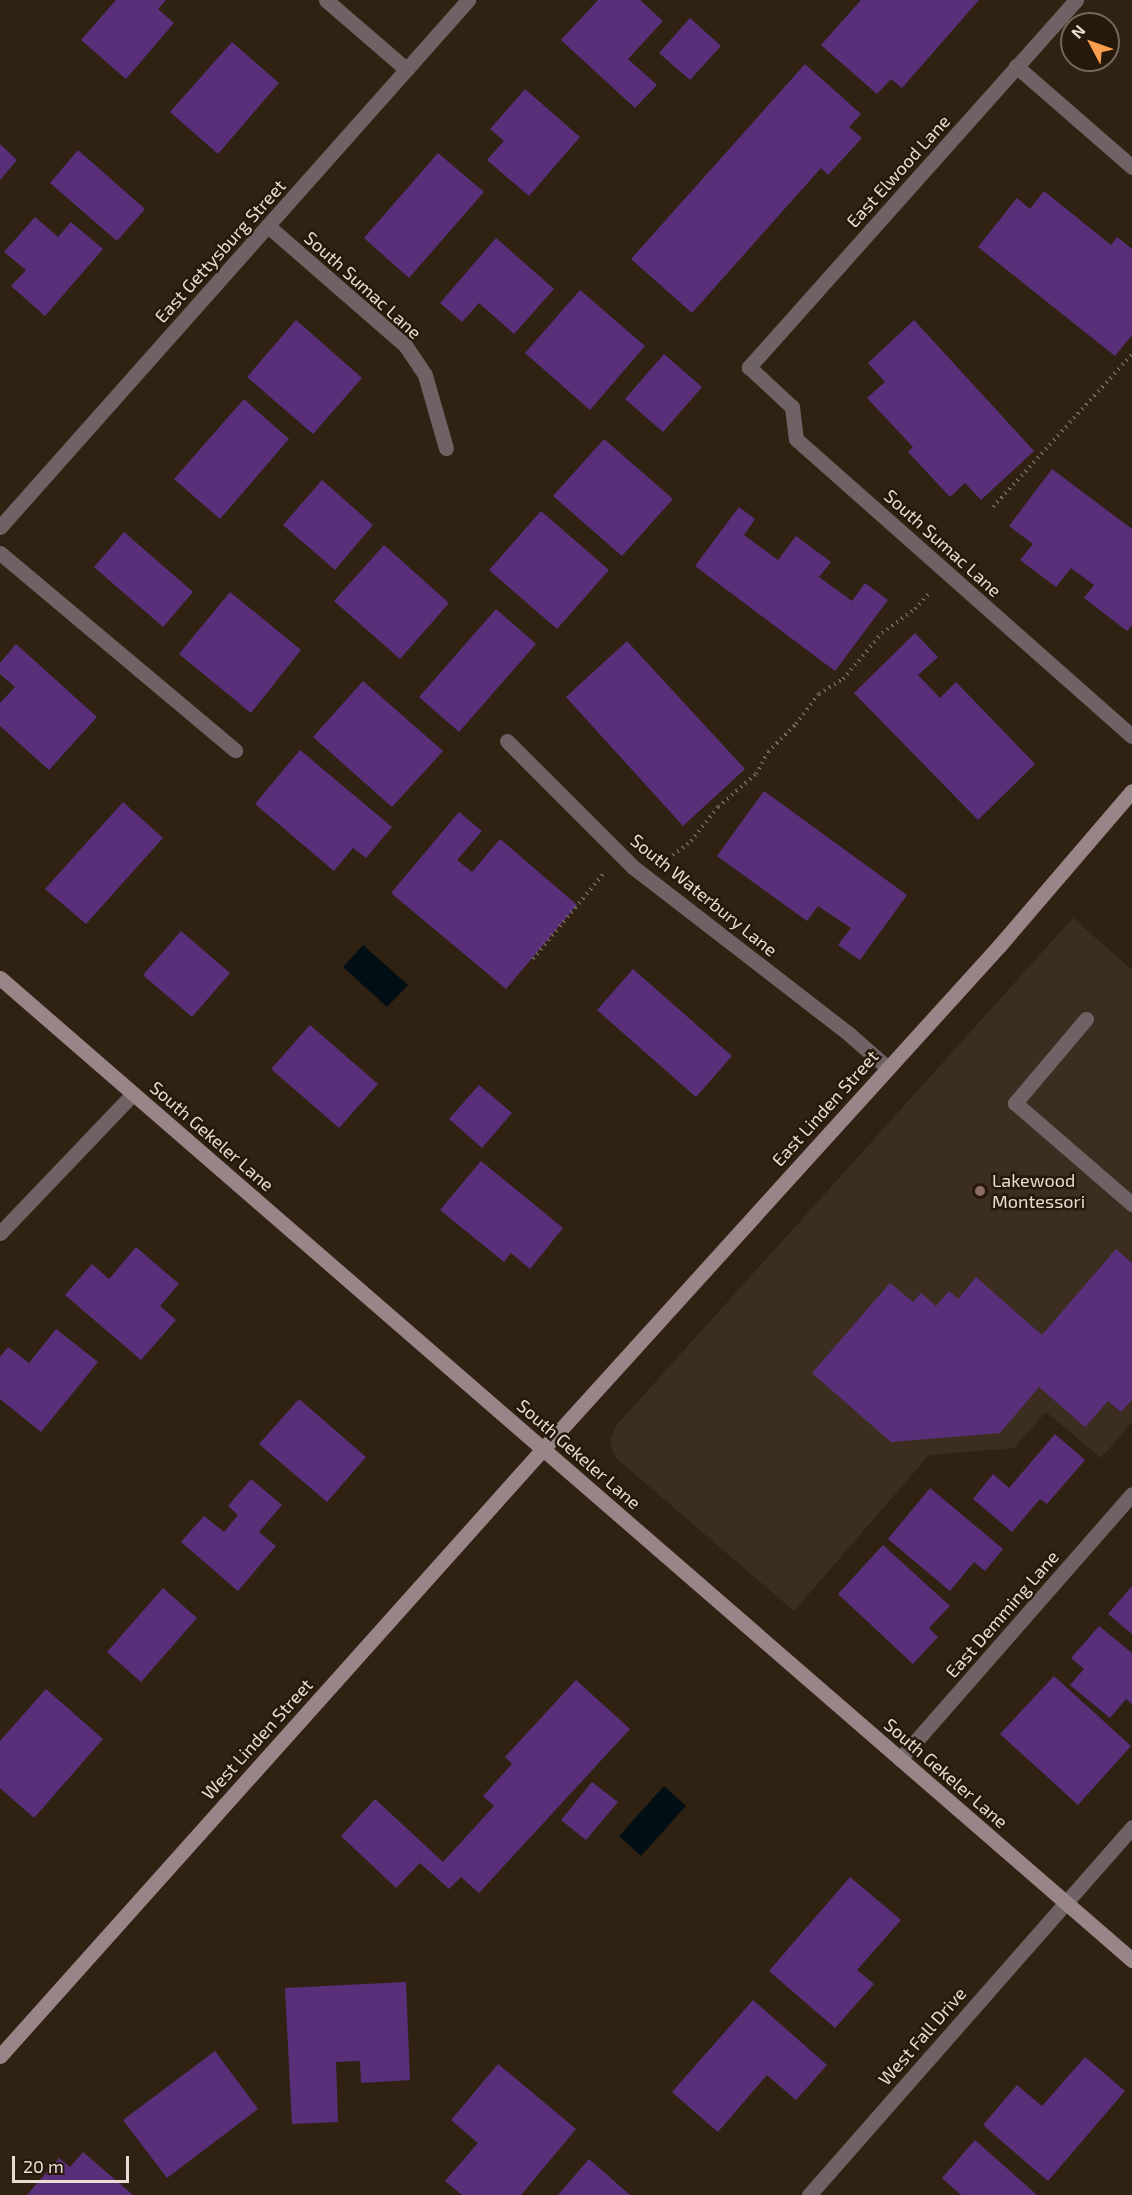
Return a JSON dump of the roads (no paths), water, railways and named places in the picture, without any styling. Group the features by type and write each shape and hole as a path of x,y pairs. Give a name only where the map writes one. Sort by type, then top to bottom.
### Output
{"street":[{"path":"326,0 406,69"},
{"name":"East Gettysburg Street","path":"0,527 468,0"},
{"name":"East Elwood Lane","path":"749,367 1076,0"},
{"path":"1017,66 1132,167"},
{"name":"South Sumac Lane","path":"268,226 405,345 424,375 446,448"},
{"name":"South Sumac Lane","path":"749,367 792,407 796,439 1132,736"},
{"path":"0,553 53,594 235,750"},
{"name":"South Waterbury Lane","path":"507,741 633,867 850,1035 888,1068"},
{"name":"East Linden Street","path":"543,1449 999,946 1132,791"},
{"name":"South Gekeler Lane","path":"0,978 1132,1960"},
{"path":"1086,1019 1015,1103 1132,1204"},
{"path":"0,1233 133,1094"},
{"name":"West Linden Street","path":"0,2056 543,1449"},
{"name":"East Demming Lane","path":"900,1759 1132,1494"},
{"name":"West Fall Drive","path":"809,2195 1132,1827"}],"place":[{"name":"Lakewood Montessori","path":"980,1191"}]}
